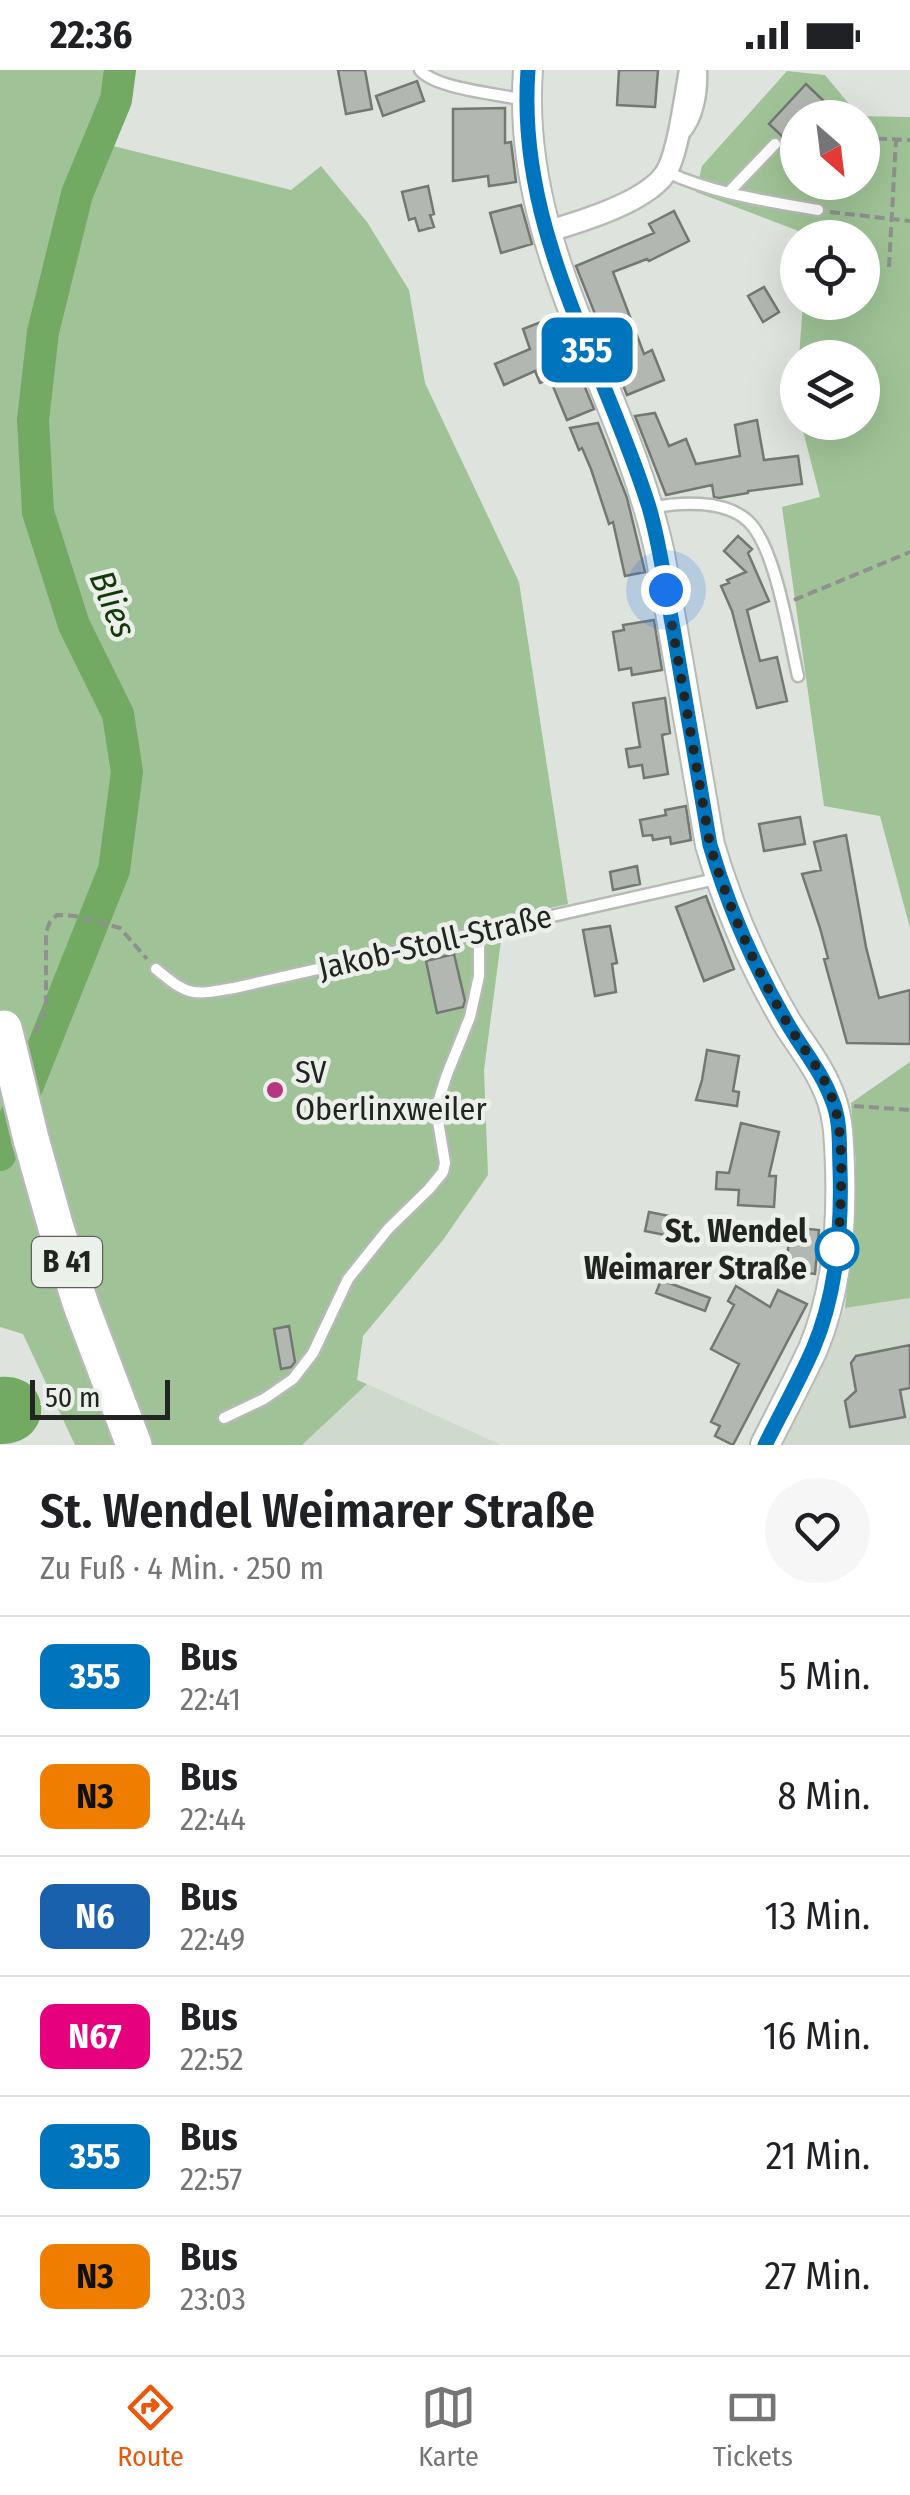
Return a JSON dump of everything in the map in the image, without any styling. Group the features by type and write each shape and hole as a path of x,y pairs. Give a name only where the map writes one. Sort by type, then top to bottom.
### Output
{"highway":[{"name":"B 41","path":"13,1021 32,1139 61,1244 136,1445"}],"main road":[{"path":"528,70 530,154 545,232 649,508 710,845 751,954 816,1066 834,1105 838,1125 840,1229 834,1276 814,1346 765,1445"}],"street":[{"path":"545,232 609,210 651,189 667,172 690,70"}],"lane":[{"path":"420,70 444,85 526,100"},
{"path":"675,142 692,124 702,85 701,70"},
{"path":"728,193 776,144"},
{"path":"667,172 728,193 818,210"},
{"path":"649,508 671,503 698,504 728,510 746,519 758,534 770,563 798,676"},
{"name":"Jakob-Stoll-Straße","path":"156,969 184,990 202,994 720,878"},
{"path":"224,1418 293,1380 312,1353 348,1279 388,1229 443,1172 436,1109 470,1018 480,976 479,931"}],"path":[{"path":"880,139 910,140"},
{"path":"889,267 896,140"},
{"path":"818,210 910,221"},
{"path":"782,606 910,552"},
{"path":"13,1021 46,1008 45,947 48,927 57,916 107,923 127,934 156,969"},
{"path":"834,1105 910,1110"}],"shaded area":[{"path":"0,70 134,70 113,146 291,190 321,166 367,222 409,290 425,383 519,582 568,904 504,918 484,1070 488,1175 443,1240 363,1336 357,1380 367,1384 302,1445 75,1445 23,1334 0,1327"},
{"path":"787,71 825,75 846,100 780,100 780,200 880,200 880,116 910,117 910,928 880,816 824,806 782,507 820,497 805,440 880,440 880,340 800,340 802,320 880,320 880,220 780,220 780,224 696,192 702,166"},
{"path":"910,1062 910,1298 845,1308 856,1163 851,1103"},
{"path":"910,1298 910,1445 783,1445 845,1308"},
{"path":"0,1377 18,1379 31,1386 41,1409 39,1422 31,1433 18,1441 0,1444"},
{"path":"367,1384 501,1445 302,1445"}],"building":[{"path":"338,70 365,70 372,109 346,114"},
{"path":"619,70 658,70 655,107 617,105"},
{"path":"417,81 424,101 383,116 376,96"},
{"path":"806,84 823,100 791,100"},
{"path":"505,108 505,143 511,142 516,182 489,186 488,176 453,181 453,109"},
{"path":"780,112 780,134 769,124"},
{"path":"428,186 434,227 419,231 415,218 409,220 402,192"},
{"path":"521,205 532,244 501,253 490,213"},
{"path":"674,211 689,241 649,261 613,272 644,354 652,350 664,380 627,395 576,266 654,233 649,224"},
{"path":"764,287 779,312 763,322 748,296"},
{"path":"551,318 571,370 577,368 594,409 567,420 550,379 540,383 535,371 504,385 495,364 530,349 523,329"},
{"path":"655,413 669,446 686,439 696,464 740,456 735,425 757,420 764,460 798,456 802,484 719,498 714,497 712,485 666,495 635,416"},
{"path":"598,423 627,498 645,572 625,576 613,522 609,524 591,469 570,428"},
{"path":"738,536 752,549 748,553 769,601 747,610 760,661 777,657 787,701 757,708 732,611 721,586 746,572 724,551"},
{"path":"654,620 662,670 632,675 631,668 619,670 613,632 624,630 623,625"},
{"path":"665,698 670,733 662,735 668,774 644,778 642,765 629,767 626,749 640,747 633,703"},
{"path":"686,806 691,840 671,844 670,837 653,840 652,835 643,836 640,820"},
{"path":"800,817 805,844 764,851 759,824"},
{"path":"846,835 879,998 910,990 910,1044 847,1043 824,959 828,958 802,874 821,870 814,842"},
{"path":"637,866 640,884 613,890 610,872"},
{"path":"706,896 734,969 704,981 676,907"},
{"path":"610,926 617,963 612,964 616,992 595,996 583,930"},
{"path":"454,954 465,1001 463,1007 437,1013 426,961"},
{"path":"707,1050 739,1056 733,1091 739,1092 737,1106 696,1100"},
{"path":"741,1123 779,1132 769,1176 776,1176 774,1207 738,1205 739,1190 716,1189 717,1172 729,1173"},
{"path":"649,1212 684,1219 680,1238 645,1231"},
{"path":"790,1227 819,1230 815,1274 786,1271"},
{"path":"661,1280 710,1298 705,1311 656,1293"},
{"path":"736,1286 770,1307 778,1290 807,1304 733,1445 715,1436 720,1426 711,1422 739,1364 711,1349 734,1305 728,1301"},
{"path":"289,1326 295,1362 281,1369 274,1329"},
{"path":"910,1345 910,1388 900,1390 905,1417 850,1427 845,1401 856,1391 851,1363 856,1356"}],"waterway":[{"name":"Blies","path":"0,1155 114,870 127,772 118,714 74,625 38,512 33,420 43,332 77,194 116,100 120,70"}],"bus line":[{"name":"355","path":"528,70 530,154 545,232 653,523 710,845 751,954 826,1084 838,1125 840,1229 834,1276 814,1346 765,1445"}],"place":[{"name":"SV Oberlinxweiler","path":"275,1090"},
{"name":"St. Wendel Weimarer Straße","path":"837,1249"}],"route":[{"path":"666,590 710,845 720,878 751,954 826,1084 834,1105 840,1179 837,1253 837,1249"}]}
